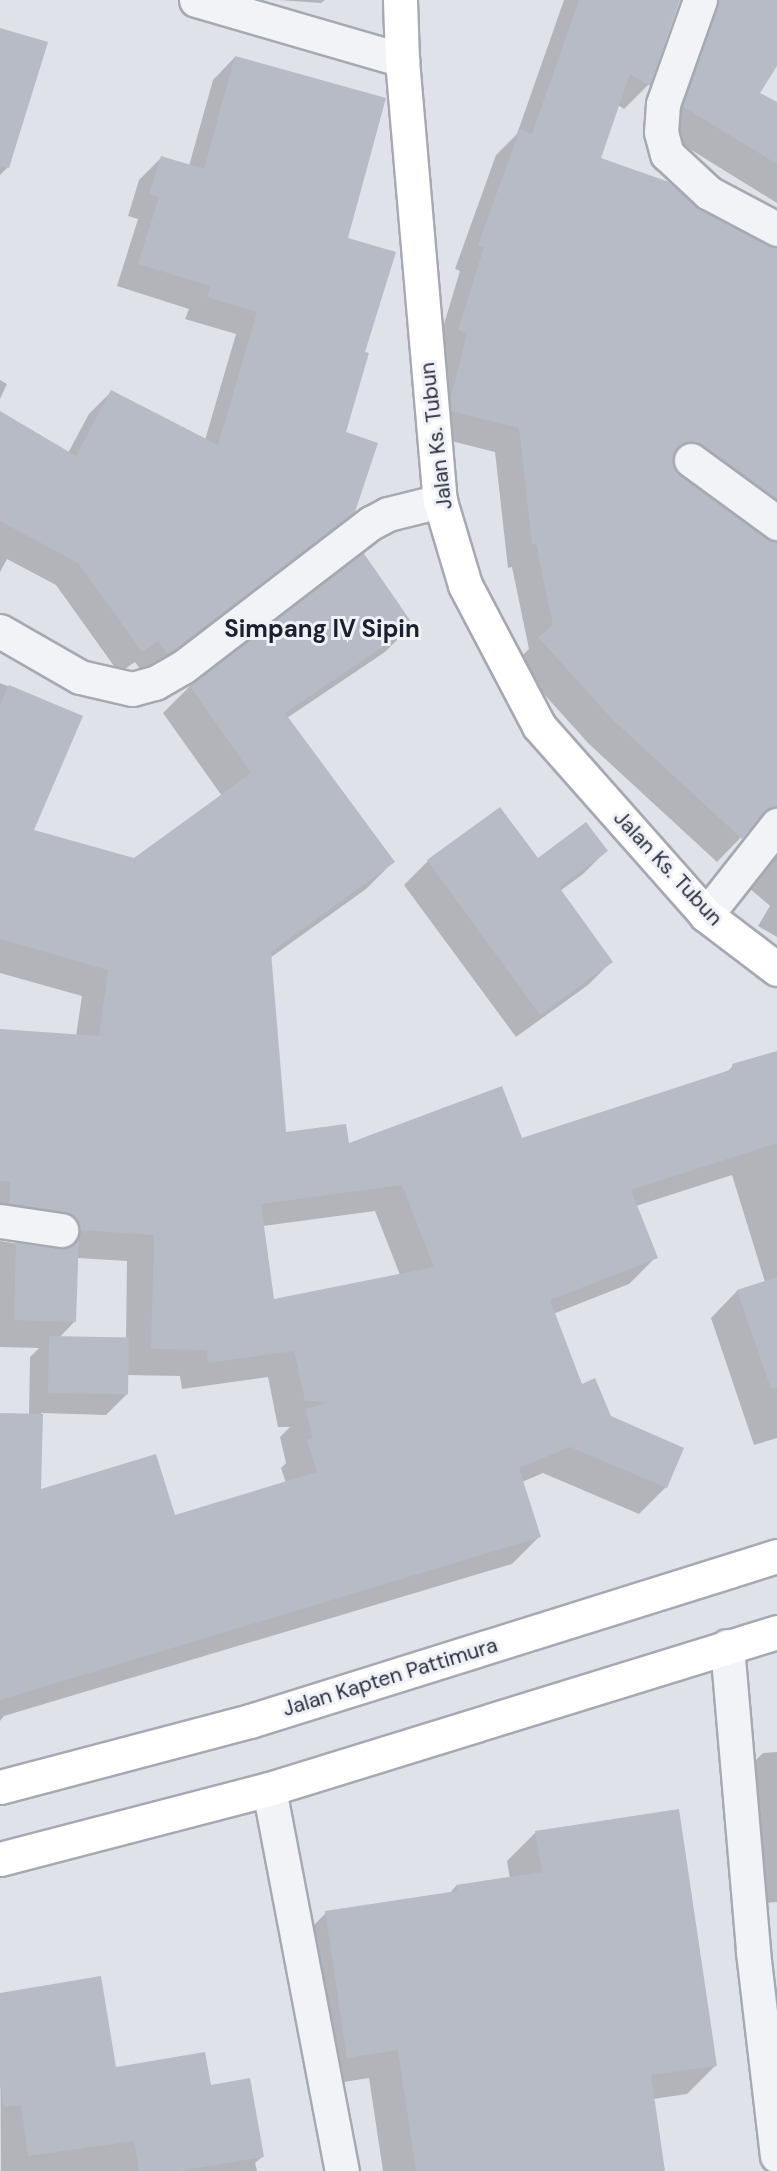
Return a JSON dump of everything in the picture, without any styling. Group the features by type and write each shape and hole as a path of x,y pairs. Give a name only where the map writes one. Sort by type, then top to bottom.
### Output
{"main road":[{"name":"Jalan Ks. Tubun","path":"400,0 402,60 440,501 465,585 539,726 706,915 777,969"},
{"name":"Jalan Kapten Pattimura","path":"0,1787 250,1721 777,1556"},
{"path":"0,1859 269,1789 777,1632"}],"street":[{"path":"196,0 402,60"},
{"path":"700,0 663,104 661,132 667,154 709,193 777,229"},
{"path":"691,460 777,523"},
{"path":"0,631 80,677 132,689 155,683 183,667 371,523 388,514 440,501"},
{"path":"706,915 777,825"},
{"path":"0,1221 61,1230"},
{"path":"727,1646 753,1952 777,2156"},
{"path":"269,1789 342,2171"}],"building":[{"path":"579,0 680,0 650,86 630,74 601,158 669,182 700,209 777,248 777,500 702,445 692,441 683,443 676,449 672,459 674,468 680,475 766,538 777,541 777,807 763,813 742,839 613,720 538,637 553,625 536,544 532,544 519,428 451,411 450,401 467,333 458,330 484,247 478,245 520,129 532,134"},
{"path":"718,0 777,0 777,66 760,93 777,102 777,164 682,106"},
{"path":"0,28 48,42 9,168 0,166"},
{"path":"235,56 386,98 348,238 396,252 365,352 369,353 346,432 378,443 355,512 173,651 167,654 158,641 142,652 78,563 0,521 0,411 76,456 111,390 218,445 257,312 207,297 210,286 138,264 159,197 149,194 161,156 204,169"},
{"path":"363,552 414,626 285,713 395,862 271,952 286,1132 346,1124 349,1143 502,1086 522,1138 733,1069 732,1064 777,1051 777,1143 631,1190 658,1258 550,1300 582,1384 595,1378 611,1416 684,1448 667,1488 570,1447 519,1468 541,1537 0,1700 0,1413 43,1414 41,1489 156,1454 175,1515 317,1472 307,1440 312,1438 306,1409 330,1402 305,1401 294,1351 208,1363 207,1350 151,1349 154,1235 79,1230 73,1216 64,1212 9,1203 10,1182 0,1181 0,1029 99,1036 108,970 0,939 0,705 9,685 83,716 34,830 134,858 251,773 189,685","holes":["402,1185 434,1267 274,1299 261,1204"]},
{"path":"500,807 538,858 586,822 608,851 559,887 613,962 540,1015 427,860"},
{"path":"79,1234 76,1322 14,1320 16,1242 67,1248 75,1242"},
{"path":"777,1277 777,1388 771,1389 737,1290"},
{"path":"49,1336 129,1337 128,1394 48,1393"},
{"path":"679,1809 717,2066 651,2075 665,2171 416,2171 398,2050 347,2058 325,1911 457,1891 456,1885 542,1872 535,1831"},
{"path":"101,1976 116,2067 205,2052 211,2085 250,2078 264,2157 179,2171 139,2171 134,2141 28,2156 21,2105 4,2107 0,2085 0,1993"}],"district":[{"name":"Simpang IV Sipin","path":"322,629"}]}
